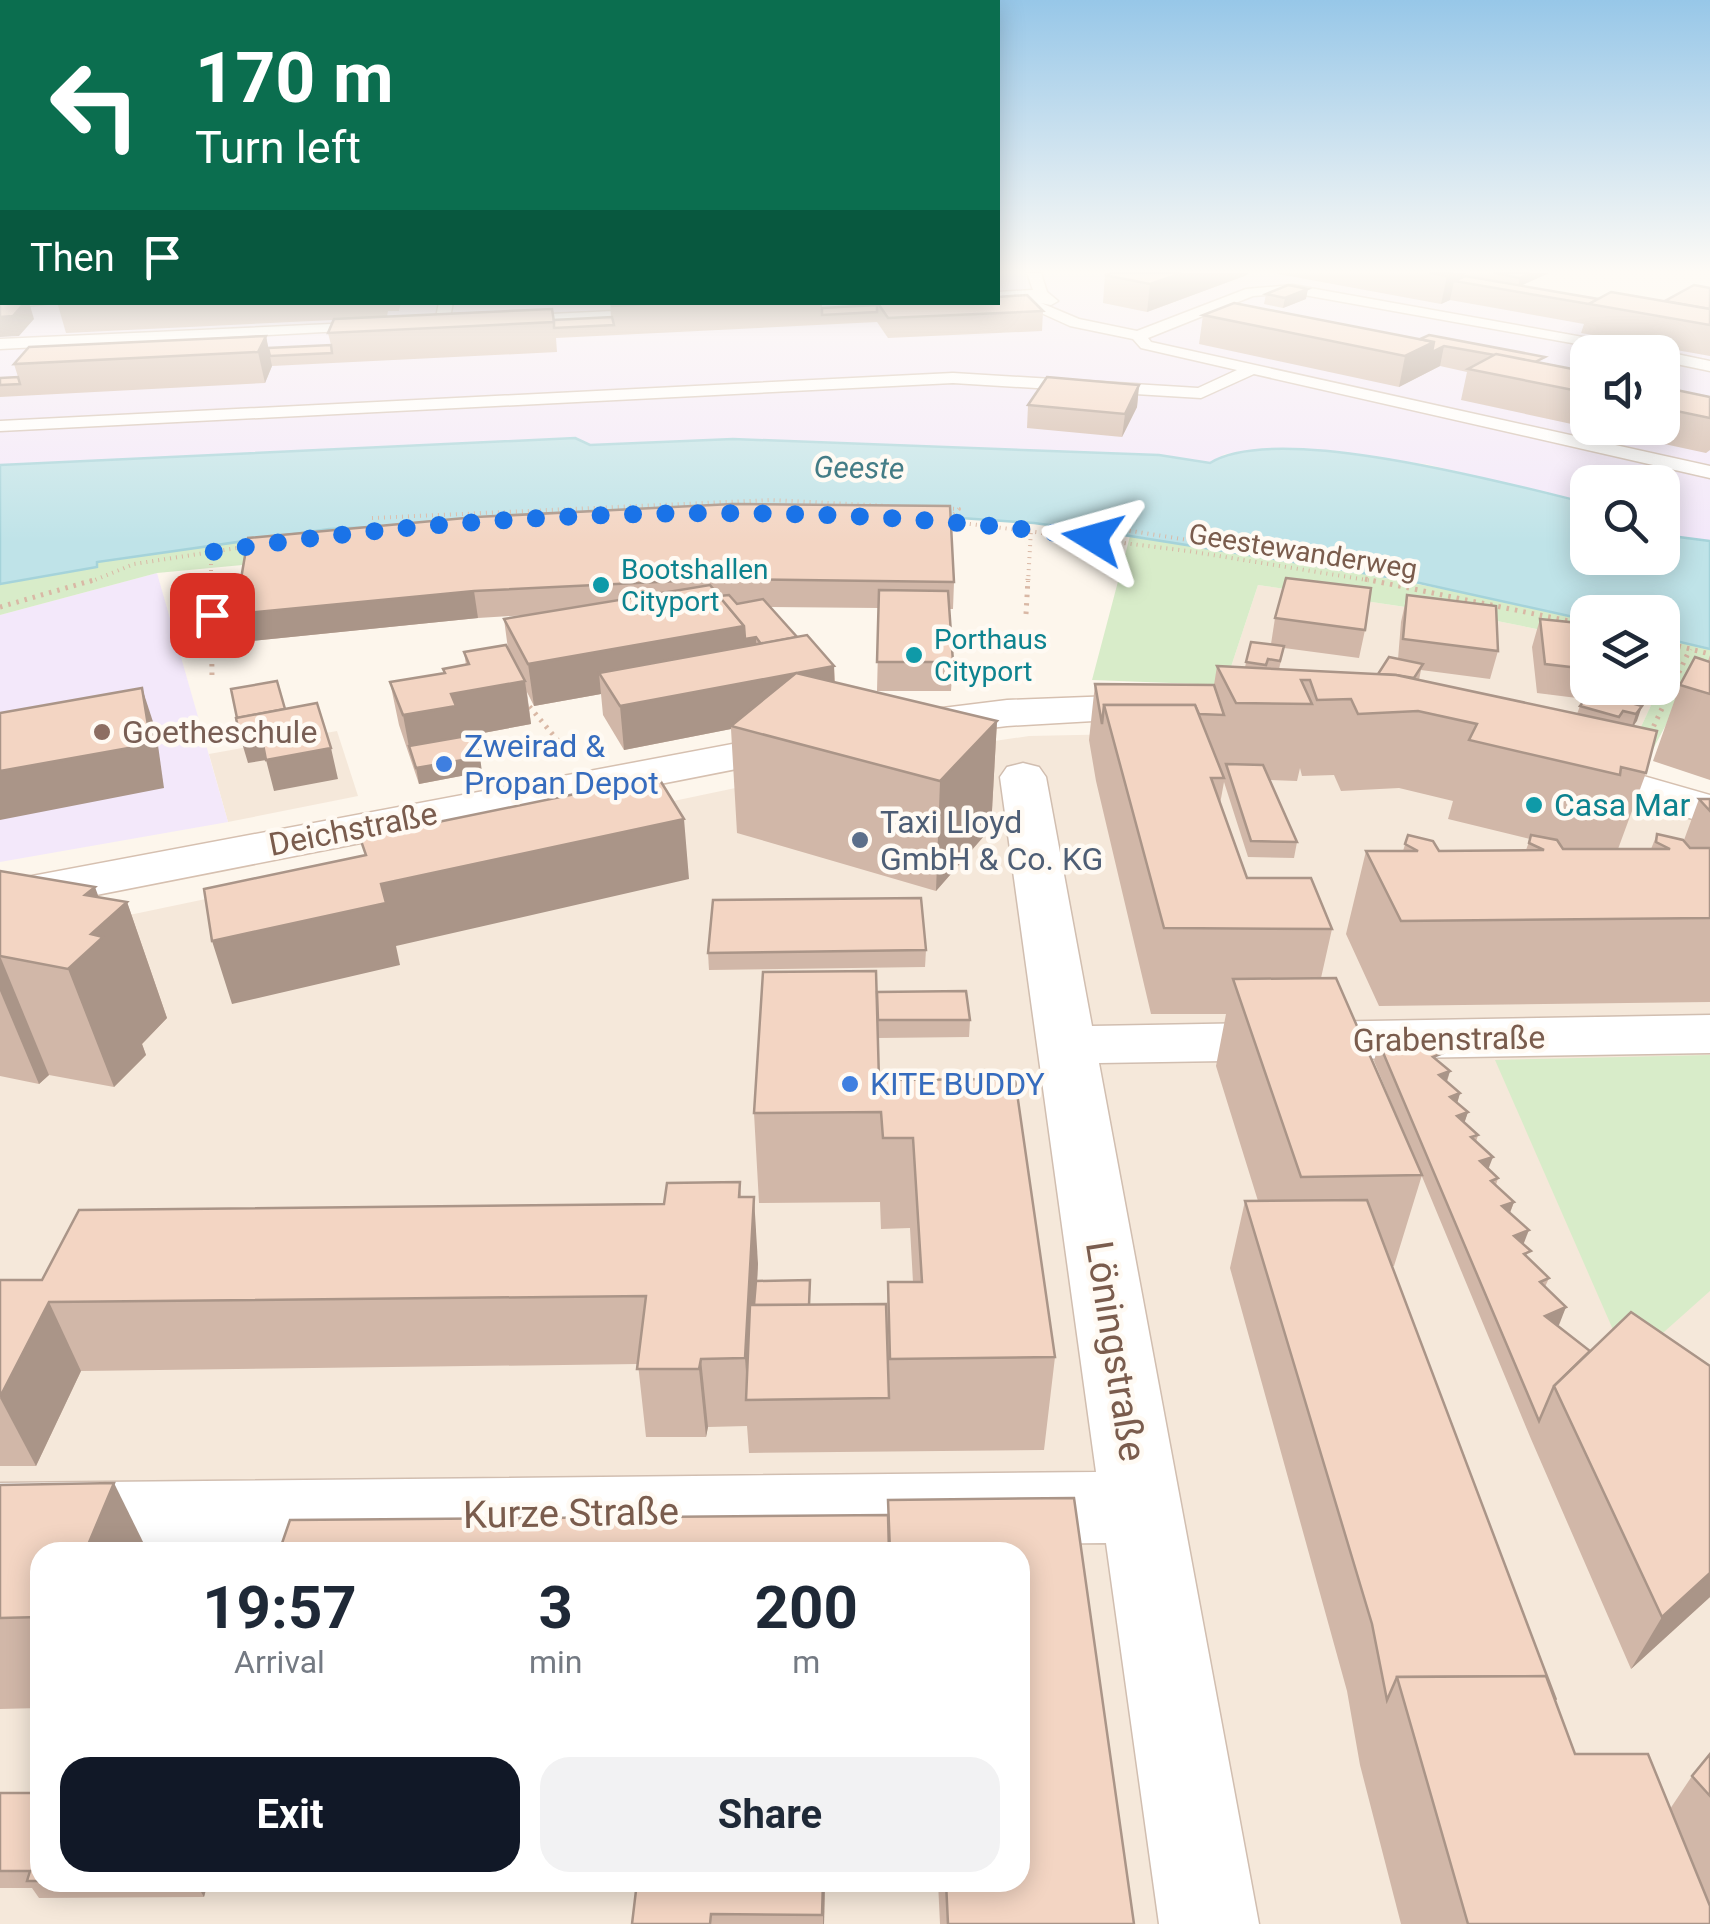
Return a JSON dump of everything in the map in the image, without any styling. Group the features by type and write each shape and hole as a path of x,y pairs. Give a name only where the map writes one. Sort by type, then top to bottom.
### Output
{"street":[{"name":"Deichstraße","path":"0,898 850,734 1007,713 1173,706 1211,709"},
{"path":"1520,756 1710,810"},
{"name":"Löningstraße","path":"1023,778 1209,1924"},
{"name":"Grabenstraße","path":"1067,1045 1710,1034"},
{"name":"Kurze Straße","path":"0,1519 1142,1507"}],"lane":[{"path":"1221,363 1710,472"},
{"path":"0,426 953,378 1200,393 1252,370"}],"path":[{"path":"372,518 771,500 902,506"},
{"path":"940,508 958,509 947,521"},
{"name":"Geestewanderweg","path":"928,520 1058,533 1322,572 1486,601 1570,621"},
{"path":"1058,533 1068,521 1403,574"},
{"path":"1026,614 1032,530"},
{"path":"0,607 93,581 134,564 266,543"},
{"path":"212,552 212,678"},
{"path":"1680,646 1710,654"},
{"path":"1626,785 1690,649"},
{"path":"516,686 572,757"}],"shaded area":[{"path":"0,363 1570,363 1570,445 1680,445 1680,363 1710,363 1710,541 1680,537 1680,465 1570,465 1570,499 1426,464 1278,450 1225,454 1210,463 1159,455 733,439 590,445 575,438 0,465"},
{"name":"Goetheschule","path":"157,573 228,822 0,862 0,615"},
{"path":"1258,585 1570,636 1570,705 1651,705 1628,755 1225,685"},
{"path":"337,731 358,796 228,822 209,754"},
{"path":"1174,733 1641,800 1710,825 1710,1924 0,1924 0,942 879,758 1029,736"}],"green space":[{"path":"764,508 961,516 949,531 480,543 157,573 0,615 0,584 97,567 96,562 328,529"},
{"path":"1130,536 1359,574 1570,616 1570,636 1258,585 1225,685 1092,680"},
{"path":"1680,642 1710,649 1710,668 1667,723 1646,762 1628,755 1651,705 1680,705"},
{"path":"1710,1055 1710,1291 1628,1364 1495,1060"}],"water":[{"name":"Geeste","path":"575,438 590,445 733,439 1159,455 1210,463 1242,452 1338,452 1451,471 1570,499 1570,575 1680,575 1680,537 1710,541 1710,649 1680,642 1680,595 1570,595 1570,616 1406,580 1130,536 1034,523 846,510 764,508 329,529 97,562 97,567 0,584 0,465"}],"building":[{"path":"1480,363 1541,363 1570,368 1570,389 1468,369"},
{"path":"18,377 20,384 0,385 0,378"},
{"path":"1047,377 1139,385 1125,414 1028,405"},
{"path":"1680,391 1710,397 1710,418 1680,412"},
{"name":"Bootshallen Cityport","path":"732,504 950,506 954,582 719,579 474,591 235,614 248,538 476,517"},
{"path":"1286,578 1371,588 1365,630 1275,618"},
{"path":"710,585 744,626 528,664 504,619"},
{"path":"879,590 948,591 953,662 877,662"},
{"path":"729,595 737,604 763,599 797,637 761,644 756,637 745,639 744,626 719,596"},
{"path":"1407,595 1496,606 1498,651 1403,639"},
{"path":"1540,619 1570,622 1570,667 1545,664"},
{"path":"807,635 834,666 620,706 599,673"},
{"path":"1251,642 1284,646 1280,661 1268,659 1266,665 1246,662"},
{"path":"506,645 525,681 451,694 456,706 403,715 390,682 445,673 443,669 469,664 464,652"},
{"path":"1389,657 1423,664 1414,678 1378,674"},
{"path":"1695,657 1710,662 1710,694 1680,685"},
{"path":"1217,666 1396,675 1657,731 1646,773 1621,767 1620,775 1469,740 1477,724 1418,711 1358,714 1351,699 1317,700 1310,680 1301,680 1312,704 1236,703"},
{"path":"796,673 997,721 940,781 731,726"},
{"path":"277,681 285,709 237,718 231,689"},
{"path":"1095,684 1214,685 1224,715 1199,714 1195,705 1104,705 1102,724"},
{"path":"142,688 151,744 0,771 0,713"},
{"path":"317,703 331,748 266,760 260,729 239,733 236,718"},
{"path":"1104,705 1195,705 1224,778 1211,778 1247,878 1311,878 1332,929 1164,928"},
{"path":"1580,706 1642,706 1636,714 1623,711 1619,717"},
{"path":"472,735 480,757 416,768 409,746"},
{"path":"1226,764 1263,765 1297,842 1251,841"},
{"path":"658,777 684,819 381,884 386,903 212,941 204,889 366,855 360,838"},
{"path":"1699,799 1710,799 1710,811"},
{"path":"1657,834 1683,840 1690,848 1710,848 1710,918 1401,921 1366,851 1418,851 1405,844 1408,835 1433,841 1439,851 1544,850 1529,843 1531,835 1557,840 1563,849 1670,849 1656,842"},
{"path":"0,871 95,887 85,895 127,902 91,934 103,937 68,969 0,956"},
{"path":"921,898 926,950 708,953 713,900"},
{"path":"876,971 879,1080 1015,1079 1055,1357 890,1359 888,1282 922,1282 913,1138 883,1138 881,1112 754,1113 763,972"},
{"path":"1336,978 1422,1175 1301,1177 1233,979"},
{"path":"966,991 970,1020 878,1020 877,992"},
{"path":"1428,1040 1443,1053 1433,1057 1450,1071 1439,1075 1460,1093 1450,1097 1468,1112 1457,1116 1478,1135 1471,1137 1493,1157 1480,1161 1498,1178 1491,1181 1514,1202 1502,1206 1529,1230 1514,1236 1531,1251 1524,1254 1549,1278 1540,1282 1566,1307 1545,1316 1590,1351 1554,1386 1539,1421 1379,1043"},
{"path":"740,1182 739,1197 754,1197 745,1358 701,1359 699,1369 637,1369 646,1296 49,1302 0,1397 0,1280 42,1280 79,1210 664,1204 667,1183"},
{"path":"1367,1200 1556,1700 1546,1676 1397,1677 1387,1700 1372,1624 1245,1201"},
{"path":"810,1280 809,1305 754,1305 756,1281"},
{"path":"886,1304 889,1398 746,1400 750,1305"},
{"path":"1631,1312 1710,1366 1710,1573 1662,1617 1554,1386"},
{"path":"114,1483 89,1542 30,1542 30,1617 0,1618 0,1485"},
{"path":"1074,1498 1134,1924 948,1924 946,1892 1030,1892 1030,1542 890,1542 888,1500"},
{"path":"888,1515 889,1542 282,1542 290,1520"},
{"path":"1546,1676 1575,1754 1648,1754 1710,1906 1710,1924 1468,1924 1397,1677"},
{"path":"1710,1754 1710,1796 1692,1776"},
{"path":"0,1793 30,1793 30,1871 0,1871"},
{"path":"636,1892 823,1892 822,1915 711,1914 710,1924 632,1924"}],"place":[{"name":"Bootshallen Cityport","path":"601,585"},
{"name":"Porthaus Cityport","path":"914,655"},
{"name":"Goetheschule","path":"102,732"},
{"name":"Zweirad & Propan Depot","path":"444,764"},
{"name":"Casa Mar","path":"1534,805"},
{"name":"Taxi Lloyd GmbH & Co. KG","path":"860,840"},
{"name":"KITE BUDDY","path":"850,1084"}],"route":[{"path":"212,615 212,552 321,535 621,517 780,514 947,521 1093,538"}]}
